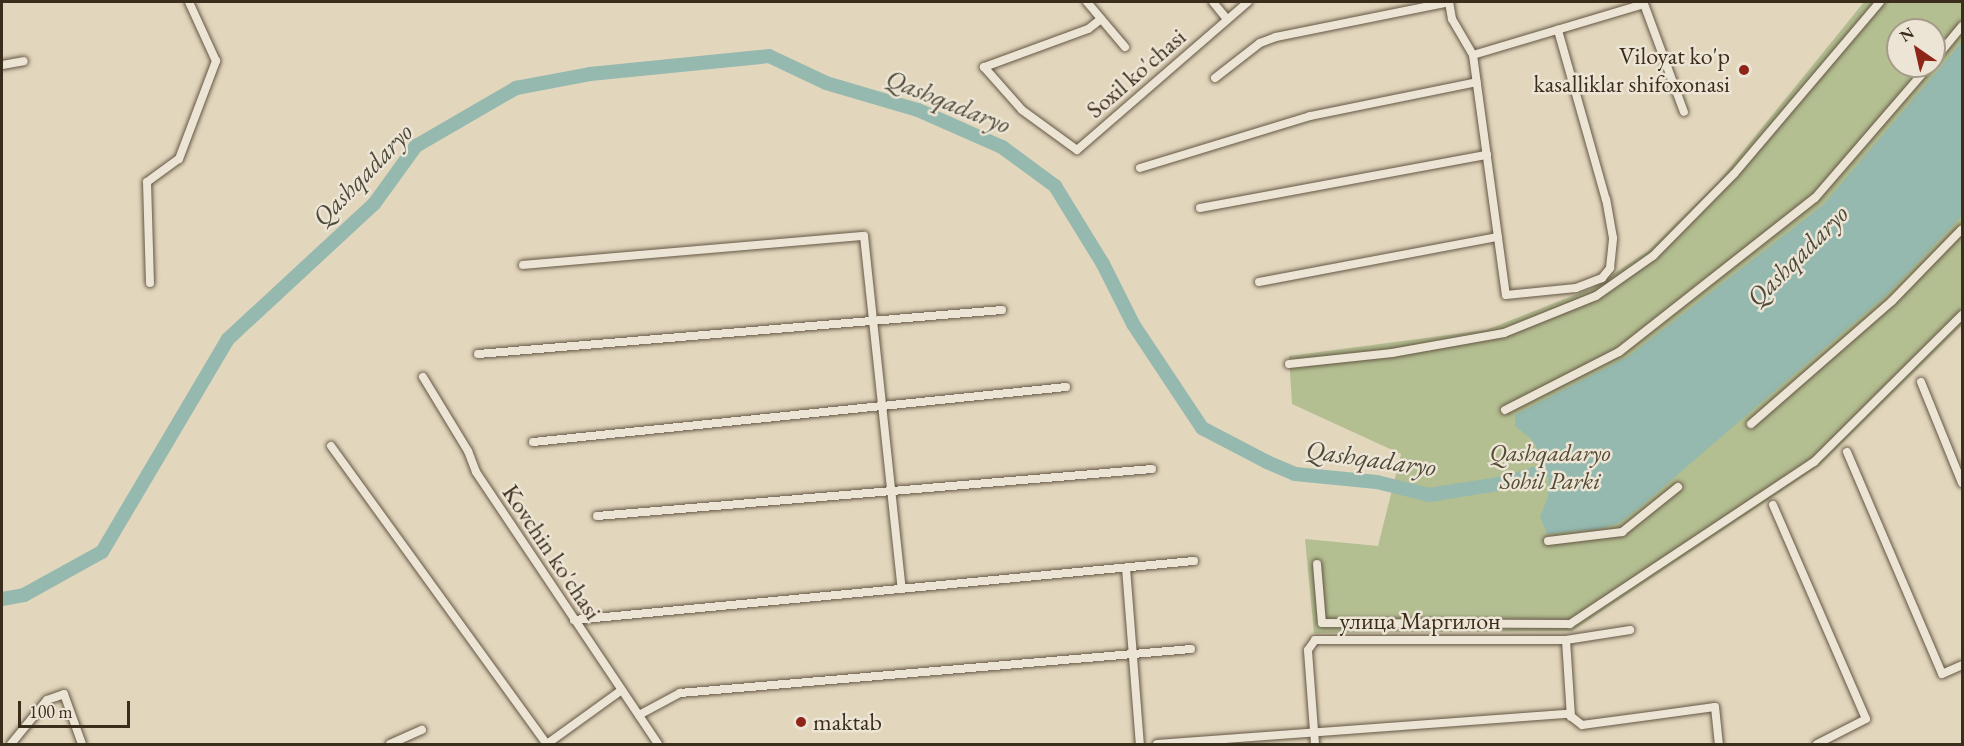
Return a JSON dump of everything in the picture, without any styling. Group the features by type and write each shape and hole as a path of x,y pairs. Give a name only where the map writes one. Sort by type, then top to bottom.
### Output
{"street":[{"path":"150,283 147,182 180,159 216,61 189,2"},
{"path":"1087,2 1125,46"},
{"path":"1213,2 1227,19"},
{"name":"Soxil ko'chasi","path":"1101,19 1088,29 984,67 1022,110 1077,150 1248,2"},
{"path":"1215,78 1260,43 1276,37 1449,2 1452,19 1473,55 1506,295 1576,288 1602,278 1610,268 1613,238 1606,200 1558,30"},
{"path":"1289,364 1504,333 1596,296 1653,256 1734,174 1880,2"},
{"path":"1473,55 1644,3 1684,112"},
{"path":"1946,45 1962,26"},
{"path":"2,65 24,61"},
{"path":"1505,410 1619,352 1815,198 1919,78"},
{"path":"1140,168 1310,116 1477,82"},
{"path":"1200,208 1487,155"},
{"path":"1751,424 1892,301 1962,229"},
{"path":"523,266 864,236 902,589"},
{"path":"1259,282 1498,237"},
{"path":"478,354 1002,310"},
{"path":"1317,564 1322,623 1570,624 1814,462 1962,315"},
{"name":"Kovchin ko'chasi","path":"423,377 468,452 476,472 658,744"},
{"path":"1921,382 1962,483"},
{"path":"533,442 882,408 1066,387"},
{"path":"331,446 547,744 622,690"},
{"path":"1847,452 1942,674 1962,665"},
{"path":"597,516 1152,469"},
{"path":"1548,541 1623,532 1678,487"},
{"path":"1773,505 1866,719 1817,744"},
{"path":"574,620 1194,561"},
{"path":"1126,568 1140,744"},
{"name":"улица Маргилон","path":"1315,744 1308,650 1316,640 1566,640 1630,630"},
{"path":"1566,640 1571,717"},
{"path":"639,715 680,693 1133,656 1191,649"},
{"path":"11,744 47,700 64,694 82,744"},
{"path":"1157,744 1244,741 1314,734 1571,717 1582,725 1715,707 1719,744"},
{"path":"390,744 422,730"}],"green space":[{"name":"Qashqadaryo Sohil Parki","path":"1864,2 1962,2 1962,325 1819,466 1572,631 1314,633 1305,539 1378,546 1401,454 1292,404 1289,356 1486,330 1592,288 1648,251 1718,182"}],"water":[{"path":"1962,42 1962,216 1887,294 1640,507 1619,523 1600,529 1547,534 1540,517 1548,497 1549,476 1543,456 1531,439 1515,426 1515,415 1629,356 1823,205 1931,78 1946,78 1946,61"}],"waterway":[{"name":"Qashqadaryo","path":"2,599 24,595 102,552 228,339 374,204 416,146 516,88 590,74 769,56 826,83 918,110 1002,147 1055,186 1103,264 1133,324 1202,428 1267,462 1295,474 1377,482 1429,495 1505,483 1564,465"}],"place":[{"name":"Viloyat ko'p kasalliklar shifoxonasi","path":"1744,70"},
{"name":"maktab","path":"801,722"}]}
